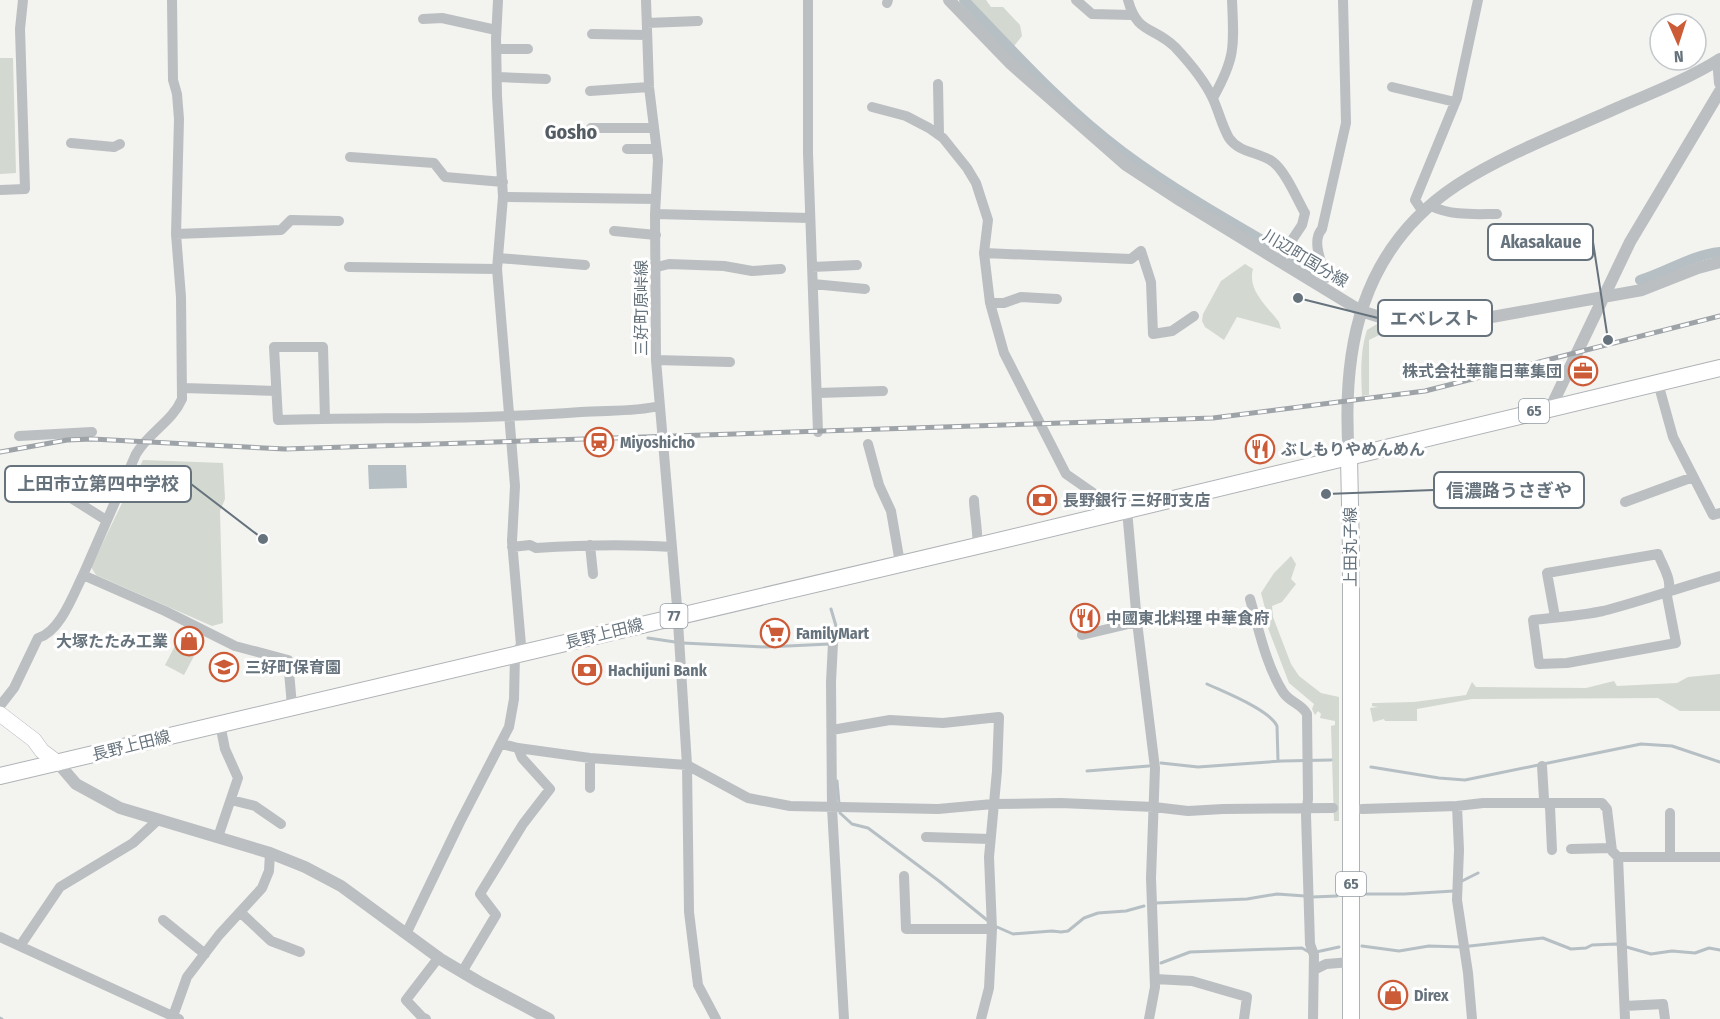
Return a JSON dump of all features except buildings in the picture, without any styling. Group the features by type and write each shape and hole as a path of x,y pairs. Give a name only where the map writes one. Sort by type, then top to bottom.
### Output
{"main road":[{"name":"65","path":"1349,457 1720,368"},
{"name":"長野上田線","path":"0,776 1349,457"},
{"name":"上田丸子線","path":"1349,457 1351,1019"},
{"path":"0,714 34,740 42,751 58,764"}],"street":[{"path":"0,190 26,189 20,29 22,0"},
{"path":"0,706 14,688 38,638 47,636 68,605 136,454 144,441 165,422 182,399 176,234 179,118 174,80 172,0"},
{"path":"406,934 509,727 514,699 515,654 521,645 512,547 515,486 497,263 503,197 496,77 498,0"},
{"name":"三好町原峠線","path":"646,0 649,87 658,160 655,214 656,360 680,646 687,765 689,912 698,984 716,1019"},
{"path":"808,0 810,218 818,432"},
{"name":"川辺町国分線","path":"949,0 1011,64 1126,165 1278,261 1361,310 1386,319 1418,327 1453,324 1642,290 1720,262"},
{"path":"1076,0 1092,14 1132,15"},
{"path":"1128,0 1132,15 1137,22 1175,48 1198,76 1213,98 1230,140 1246,151 1272,161 1280,169 1305,213 1302,225 1278,261"},
{"path":"1213,98 1230,63 1234,42 1232,0"},
{"path":"1326,278 1317,243 1346,123 1343,0"},
{"path":"1478,0 1455,102 1415,200 1427,209 1443,212 1497,214"},
{"path":"423,19 442,18 496,30"},
{"path":"647,23 698,21"},
{"path":"592,34 647,35"},
{"path":"496,49 528,49"},
{"path":"1349,457 1347,378 1361,310 1372,281 1389,251 1427,209 1456,186 1492,166 1678,82 1719,60 1720,83"},
{"path":"496,77 546,79"},
{"path":"938,84 939,135"},
{"path":"590,91 649,87"},
{"path":"1392,87 1455,102"},
{"path":"1551,407 1630,242 1720,93"},
{"path":"872,107 906,116 939,135 968,168 976,183 988,220 984,253 990,303 1004,354 1066,474 1102,499 1103,515"},
{"path":"591,128 653,129"},
{"path":"71,143 114,147 120,144"},
{"path":"627,149 656,149"},
{"path":"350,158 435,163 446,177 503,182"},
{"path":"503,197 656,200"},
{"path":"655,214 810,218"},
{"path":"176,234 281,230 291,220 339,221"},
{"path":"1302,225 1318,234"},
{"path":"614,231 656,235"},
{"path":"984,253 1131,259 1142,251 1150,282 1153,334 1172,331 1194,316"},
{"path":"349,267 497,263 585,265"},
{"path":"657,267 669,264 724,266 752,271 781,269"},
{"path":"812,267 857,266"},
{"path":"813,284 865,289"},
{"path":"990,303 1004,303 1021,297 1057,299"},
{"path":"325,418 323,347 274,346 278,420 508,416 613,409 645,410 659,406"},
{"path":"656,360 730,362"},
{"path":"1658,383 1673,437 1713,515 1720,513"},
{"path":"183,387 276,391"},
{"path":"818,393 883,391"},
{"path":"19,436 92,432"},
{"path":"868,444 879,485 891,511 900,563"},
{"path":"1625,502 1693,477"},
{"path":"71,498 106,520"},
{"path":"974,500 975,523 979,540 977,546"},
{"path":"1127,510 1137,622 1155,768 1151,878 1155,987 1149,1019"},
{"path":"512,547 530,545 536,548 590,545 613,547 622,544 672,548"},
{"path":"590,545 593,574"},
{"path":"1555,617 1547,573 1658,554 1670,583 1670,590 1667,596 1676,643 1567,663 1539,664 1533,620 1602,611 1670,590 1720,576"},
{"path":"83,575 165,610 235,646 288,660 292,706"},
{"path":"1250,599 1275,676 1288,699 1304,709 1307,714 1310,944 1314,955 1313,1019"},
{"path":"1082,635 1137,622"},
{"path":"833,643 832,808 844,1019"},
{"path":"832,730 890,720 943,723 999,717 997,771 990,839 992,929 989,988 981,1019"},
{"path":"218,837 238,778 225,749 220,724"},
{"path":"502,744 590,758 687,765 748,798 790,806 938,809 993,804 1061,803 1154,807 1188,811 1333,808"},
{"path":"462,972 496,915 480,894 523,824 550,789 522,758 518,748"},
{"path":"590,758 590,788"},
{"path":"58,764 76,784 120,808 270,853 305,867 341,886 462,972 549,1019"},
{"path":"1542,766 1544,799 1550,807 1552,850"},
{"path":"231,800 255,806 281,824"},
{"path":"1362,809 1482,803 1602,803 1607,809 1615,852 1625,1019"},
{"path":"1457,806 1459,850 1457,900 1472,1019"},
{"path":"1670,813 1670,857"},
{"path":"20,946 60,887 133,843 159,819"},
{"path":"926,837 990,839"},
{"path":"1571,849 1670,857 1720,857"},
{"path":"0,937 175,1018 187,977 262,888 269,871 270,853"},
{"path":"904,876 906,929 992,929"},
{"path":"240,912 271,941 300,952"},
{"path":"163,920 205,954"},
{"path":"426,1019 406,1000 439,957"},
{"path":"1314,970 1326,964 1351,962"},
{"path":"1155,978 1192,981 1247,997 1244,1019"},
{"path":"1625,1006 1662,1004 1665,1019"}],"shaded area":[{"path":"969,0 986,0 991,7 1003,7 1020,25 1022,36 1014,46"},
{"path":"0,58 13,58 16,173 0,174"},
{"path":"1245,264 1253,269 1255,291 1279,322 1281,329 1237,317 1224,340 1205,327 1202,321 1203,314 1221,281"},
{"path":"1377,324 1396,327 1369,340 1369,395 1362,396 1363,346 1367,330"},
{"path":"143,460 223,463 225,499 220,511 223,623 212,626 96,575 91,567"},
{"path":"368,465 406,465 407,488 369,489"},
{"path":"1291,556 1296,564 1291,579 1296,584 1282,602 1272,606 1273,617 1291,664 1299,676 1321,693 1339,697 1339,821 1334,821 1331,726 1335,725 1335,721 1320,718 1321,714 1318,711 1315,715 1312,709 1314,704 1289,683 1268,628 1270,627 1261,593 1274,573"},
{"path":"176,644 195,654 184,675 165,665"},
{"path":"1720,674 1720,711 1680,711 1658,698 1472,699 1417,709 1417,721 1385,721 1384,719 1373,722 1370,708 1378,707 1372,706 1372,703 1414,702 1466,695 1472,682 1476,687 1586,688 1614,681 1617,686 1677,683 1688,677"}],"waterway":[{"path":"964,0 1040,79 1101,135 1178,190 1274,247"},
{"path":"1640,280 1689,260 1720,252"},
{"path":"1292,258 1310,269"},
{"path":"831,609 836,626 837,642"},
{"path":"648,638 675,642"},
{"path":"683,643 766,647 830,644"},
{"path":"1207,684 1246,702 1273,720 1277,726 1278,761"},
{"path":"1371,767 1465,780 1641,744 1672,746 1720,762"},
{"path":"1161,763 1198,767 1331,760"},
{"path":"1087,771 1149,766"},
{"path":"837,781 839,804"},
{"path":"840,813 852,824 868,828 987,920"},
{"path":"1462,881 1478,873"},
{"path":"1361,894 1454,891"},
{"path":"1156,903 1247,899 1277,894 1305,896"},
{"path":"1312,897 1337,896"},
{"path":"997,927 1013,934 1061,932 1068,931 1084,918 1098,913 1126,911 1144,906"},
{"path":"1362,946 1399,951 1429,946 1461,947 1543,938 1571,949 1616,944 1651,954 1672,951 1695,953 1709,948 1720,950"},
{"path":"1316,952 1339,947"},
{"path":"1161,963 1190,952 1302,948 1309,952"}],"railway":[{"path":"0,452 67,440 92,439 285,449 1213,418 1425,391 1720,316"}],"place":[{"name":"エベレスト","path":"1298,298"},
{"name":"Akasakaue","path":"1608,340"},
{"name":"株式会社華龍日華集団","path":"1583,371"},
{"name":"Miyoshicho","path":"599,442"},
{"name":"ぶしもりやめんめん","path":"1260,449"},
{"name":"信濃路うさぎや","path":"1326,494"},
{"name":"長野銀行 三好町支店","path":"1042,500"},
{"name":"上田市立第四中学校","path":"263,539"},
{"name":"中國東北料理 中華食府","path":"1085,618"},
{"name":"FamilyMart","path":"775,633"},
{"name":"大塚たたみ工業","path":"189,641"},
{"name":"三好町保育園","path":"224,667"},
{"name":"Hachijuni Bank","path":"587,670"},
{"name":"Direx","path":"1393,995"}],"district":[{"name":"Gosho","path":"571,132"}]}
